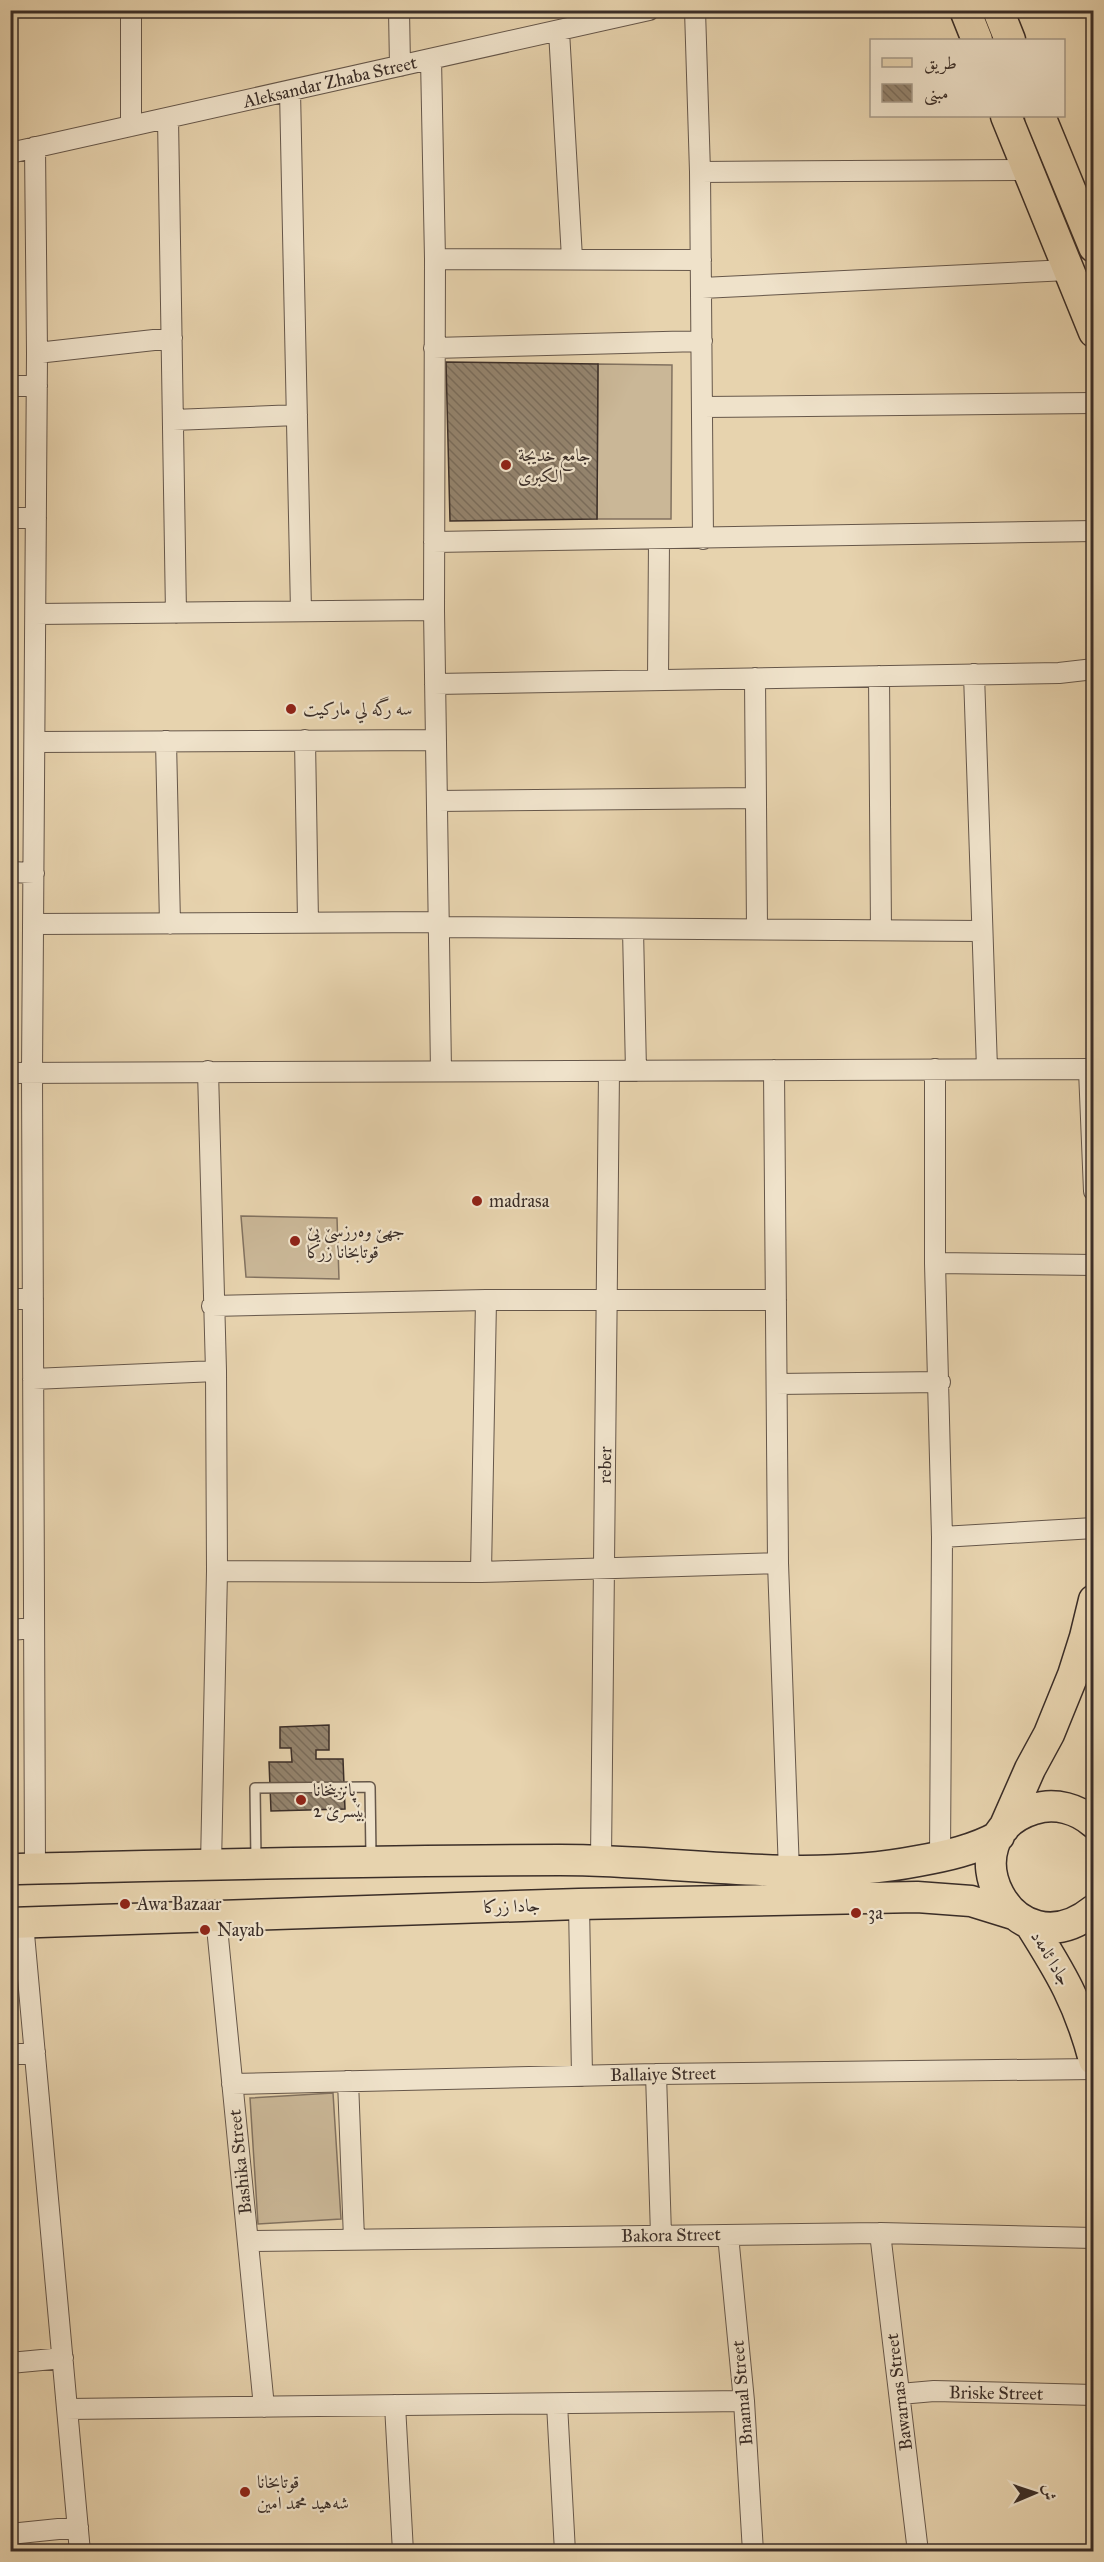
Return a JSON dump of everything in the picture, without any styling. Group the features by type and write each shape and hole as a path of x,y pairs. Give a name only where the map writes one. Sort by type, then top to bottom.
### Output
{"main road":[{"path":"998,10 1010,39"},
{"path":"1006,117 1094,332"},
{"path":"1040,117 1094,248"},
{"name":"جادا ئامەد","path":"1094,1600 1085,1637 1069,1685 1049,1734 1030,1769 992,1856 992,1878 1003,1904 1021,1919 1074,1997 1084,2022 1094,2060"},
{"path":"23,1868 460,1860 601,1860 789,1872 872,1870 940,1857 981,1846 1026,1811 1054,1806 1081,1814 1094,1823"},
{"path":"460,1860 462,1908"},
{"name":"جادا زرکا","path":"17,1923 579,1904 917,1897 971,1902 1049,1928 1066,1926 1082,1919 1094,1910"}],"street":[{"path":"131,10 131,126"},
{"path":"399,10 400,66"},
{"name":"Aleksandar Zhaba Street","path":"10,153 649,10"},
{"path":"695,10 702,288 703,539"},
{"path":"558,31 572,258"},
{"path":"431,59 435,259 434,610 441,1071"},
{"path":"290,91 302,611"},
{"path":"168,118 176,613"},
{"path":"23,1868 34,1628 32,1072 37,386 35,147"},
{"path":"700,172 1028,170"},
{"path":"435,259 701,260"},
{"path":"702,288 1068,270"},
{"path":"37,353 172,338"},
{"path":"434,348 702,342"},
{"path":"10,386 37,386"},
{"path":"703,407 1094,403"},
{"path":"173,420 297,415"},
{"path":"10,518 36,518"},
{"path":"434,542 1094,531"},
{"path":"658,680 659,540"},
{"path":"36,614 434,610"},
{"path":"435,684 1059,673 1094,669"},
{"path":"974,674 987,1070"},
{"path":"879,676 881,930"},
{"path":"755,678 757,929"},
{"path":"304,740 308,922"},
{"path":"35,742 436,740"},
{"path":"166,741 170,924"},
{"path":"437,801 756,798"},
{"path":"10,872 34,873"},
{"path":"34,924 308,922 633,929 982,931"},
{"path":"633,929 636,1071"},
{"path":"935,1069 935,1263 940,1382 942,1537 940,1857"},
{"path":"774,1070 778,1563 789,1872"},
{"path":"10,1073 1091,1070 1094,1191"},
{"path":"208,1071 212,1306 216,1371 217,1571 211,1865"},
{"name":"reber","path":"601,1860 609,1071"},
{"path":"935,1263 1094,1265"},
{"path":"10,1299 33,1299"},
{"path":"212,1306 486,1300 776,1300"},
{"path":"481,1572 486,1300"},
{"path":"33,1379 216,1371"},
{"path":"777,1384 940,1382"},
{"path":"942,1537 1094,1528"},
{"path":"217,1571 481,1572 778,1563"},
{"path":"10,1630 34,1628"},
{"path":"579,1904 582,2076"},
{"name":"Bashika Street","path":"216,1917 264,2407"},
{"path":"17,1923 35,2052 80,2552"},
{"path":"10,2055 35,2052"},
{"name":"Ballaiye Street","path":"232,2084 656,2074 1094,2069"},
{"path":"656,2074 661,2235"},
{"path":"348,2081 354,2239"},
{"name":"Bakora Street","path":"248,2241 880,2233 1094,2238"},
{"name":"Bawarnas Street","path":"880,2233 918,2552"},
{"name":"Bnamal Street","path":"728,2235 744,2402 753,2552"},
{"path":"10,2363 63,2358"},
{"name":"Briske Street","path":"900,2394 934,2391 1094,2395"},
{"path":"67,2409 744,2402"},
{"path":"556,2404 565,2552"},
{"path":"395,2405 403,2552"},
{"path":"10,2534 78,2527"}],"lane":[{"path":"256,1864 255,1788 370,1787 371,1862"}],"shaded area":[{"path":"598,364 672,365 671,519 597,519"},
{"path":"241,1216 337,1218 339,1279 246,1277"},
{"path":"333,2093 341,2219 258,2224 250,2098"}],"building":[{"path":"446,362 598,364 597,519 450,521"},
{"path":"329,1725 329,1750 316,1750 316,1759 343,1759 345,1809 271,1811 269,1762 292,1762 291,1748 280,1748 280,1727"}],"place":[{"name":"جامع خدیجة الکبری","path":"506,465"},
{"name":"سه رگه لي ماركيت","path":"291,709"},
{"name":"madrasa","path":"477,1201"},
{"name":"جھێ وەرزسێ یێ قوتابخانا زرکا","path":"295,1241"},
{"name":"پانزینخانا بێسرێ 2","path":"301,1800"},
{"name":"Awa Bazaar","path":"125,1904"},
{"name":"3a","path":"856,1913"},
{"name":"Nayab","path":"205,1930"},
{"name":"قوتابخانا شەهید محمد امین","path":"245,2492"}]}
